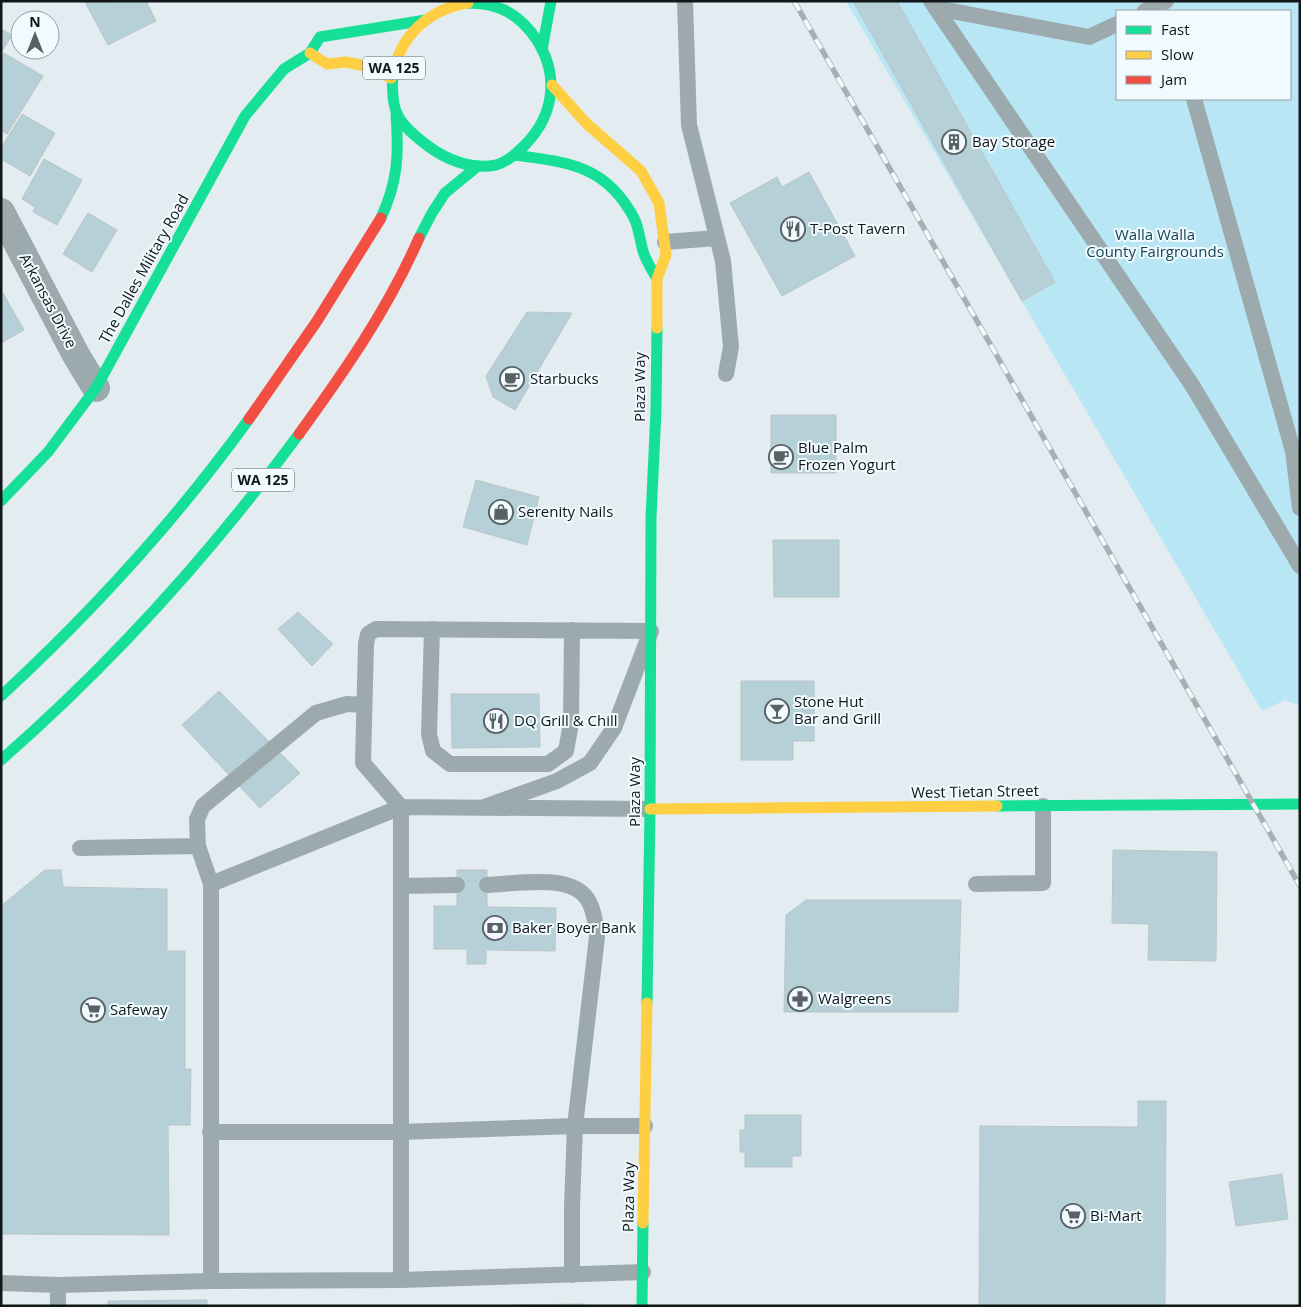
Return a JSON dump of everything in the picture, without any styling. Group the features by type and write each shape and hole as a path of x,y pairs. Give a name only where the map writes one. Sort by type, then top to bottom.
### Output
{"main road":[{"name":"WA 125","path":"542,50 551,1"},
{"name":"WA 125","path":"1,696 33,668 135,564 205,480 295,354 381,217 392,196 397,178 399,152 391,78 398,56 409,36 426,20 446,8 468,2 484,3 501,8 516,17 531,32 542,50 550,69 552,85 550,102 541,127 530,141 514,155 498,164 478,166 461,164 444,157 424,144 407,129 396,115"},
{"name":"The Dalles Military Road","path":"1,501 48,452 96,388 245,116 284,70 310,53 320,37 426,20"},
{"path":"310,53 327,64 346,62 366,66 391,78"},
{"name":"Plaza Way","path":"552,85 586,123 641,171 660,203 666,255 656,279 656,410 651,518 650,809 642,1306"},
{"name":"Plaza Way","path":"514,155 562,161 581,167 601,178 621,198 635,219 644,254 656,279"},
{"name":"WA 125","path":"1,760 74,693 138,627 204,554 260,485 317,409 374,324 401,278 430,216 446,193 478,166"},
{"name":"West Tietan Street","path":"650,809 1299,802"}],"street":[{"name":"Arkansas Drive","path":"1,212 96,388"}],"lane":[{"path":"684,1 689,125 723,261 731,347 726,374"},
{"path":"1146,10 1166,1"},
{"path":"933,4 1089,37 1116,24"},
{"path":"933,4 1192,386 1300,566"},
{"path":"1194,100 1293,451 1300,508"},
{"path":"665,242 717,238"},
{"path":"401,1280 401,807 363,763 366,644 368,634 376,629 650,630 614,728 590,762 556,782 484,807"},
{"path":"432,629 429,734 434,751 450,764 548,764 566,751 571,723 572,630"},
{"path":"211,1281 211,884 198,846 197,819 203,806 316,713 347,704 364,705"},
{"path":"976,884 1043,883 1043,806"},
{"path":"211,884 401,807 650,809"},
{"path":"80,848 198,846"},
{"path":"487,885 562,883 574,887 586,897 595,918 597,937 575,1126 572,1275"},
{"path":"400,886 457,885"},
{"path":"210,1132 400,1132 575,1126 645,1126"},
{"path":"1,1283 58,1285 211,1281 401,1280 643,1272"},
{"path":"58,1285 58,1306"}],"green space":[{"name":"Walla Walla County Fairgrounds","path":"846,1 1300,1 1300,706 1285,700 1262,711"}],"building":[{"path":"146,1 156,21 108,45 85,2"},
{"name":"Bay Storage","path":"853,1 897,1 1055,282 1022,301"},
{"path":"1,29 10,34 10,38 1,53"},
{"path":"4,53 10,57 10,60 16,60 43,76 7,134 1,130 1,58"},
{"path":"22,114 55,133 30,176 1,159 1,148"},
{"path":"44,159 82,180 57,225 33,212 35,207 22,199"},
{"name":"T-Post Tavern","path":"809,172 855,256 782,296 730,203 777,177 782,187"},
{"path":"88,213 117,230 92,272 63,254"},
{"path":"3,293 24,330 1,343 1,294"},
{"path":"527,312 572,313 515,410 493,397 486,376"},
{"path":"771,415 836,415 836,473 771,473"},
{"name":"Serenity Nails","path":"476,480 539,497 527,545 463,527"},
{"path":"773,540 839,540 839,597 774,597"},
{"path":"298,612 333,644 312,666 278,629"},
{"name":"Stone Hut Bar and Grill","path":"741,681 814,681 814,741 793,741 793,760 741,760"},
{"path":"219,691 300,773 260,808 182,725"},
{"name":"DQ Grill & Chill","path":"451,694 539,694 540,747 452,748"},
{"path":"1113,850 1217,852 1216,961 1148,960 1149,924 1112,923"},
{"name":"Safeway","path":"45,870 61,870 63,887 167,889 167,951 185,951 185,1069 191,1069 190,1125 168,1125 169,1235 1,1234 1,906"},
{"name":"Baker Boyer Bank","path":"457,870 487,870 487,907 556,908 555,951 486,950 486,964 467,964 467,949 434,949 434,906 457,906"},
{"name":"Walgreens","path":"806,900 961,900 958,1012 784,1012 786,915"},
{"name":"Bi-Mart","path":"1138,1101 1166,1101 1165,1306 979,1306 980,1126 1138,1127"},
{"path":"745,1115 801,1115 801,1156 792,1156 792,1167 745,1167 745,1152 740,1152 740,1130 745,1130"},
{"path":"1282,1174 1288,1219 1236,1226 1229,1182"},
{"path":"207,1300 207,1306 108,1306 108,1301"},
{"path":"584,1304 584,1306 511,1306 512,1305"}],"railway":[{"path":"794,1 1300,886"}],"traffic: fast":[{"path":"542,50 551,1"},
{"path":"393,76 393,99 398,117 418,138 443,156 460,163 487,166 504,162 521,149 535,133 548,105 551,91 547,61 531,32 518,19 495,7 468,3"},
{"path":"1,501 48,452 96,388 245,116 284,69 310,53 320,37 426,20"},
{"path":"381,218 391,192 396,167 396,115"},
{"path":"514,155 568,164 598,177 611,187 623,200 634,218 644,255 657,279"},
{"path":"419,238 445,193 478,166"},
{"path":"647,1003 651,518 656,410 657,328"},
{"path":"1,696 101,598 132,564 163,529 249,419"},
{"path":"1,760 82,685 159,605 231,521 299,434"},
{"path":"997,806 1300,804"},
{"path":"642,1306 643,1223"}],"traffic: slow":[{"path":"393,76 396,62 402,49 418,27 441,11 468,3"},
{"path":"310,53 327,64 346,62 366,66 391,78"},
{"path":"552,85 586,123 641,171 659,203 666,255 657,279 657,328"},
{"path":"650,809 997,806"},
{"path":"643,1223 647,1003"}],"traffic: jam":[{"path":"249,419 317,321 381,218"},
{"path":"299,434 349,363 379,315 419,238"}],"place":[{"name":"Bay Storage","path":"954,142"},
{"name":"T-Post Tavern","path":"793,229"},
{"name":"Starbucks","path":"512,379"},
{"name":"Blue Palm Frozen Yogurt","path":"781,457"},
{"name":"Serenity Nails","path":"501,512"},
{"name":"Stone Hut Bar and Grill","path":"777,711"},
{"name":"DQ Grill & Chill","path":"496,721"},
{"name":"Baker Boyer Bank","path":"495,928"},
{"name":"Walgreens","path":"800,999"},
{"name":"Safeway","path":"93,1010"},
{"name":"Bi-Mart","path":"1073,1216"}]}
